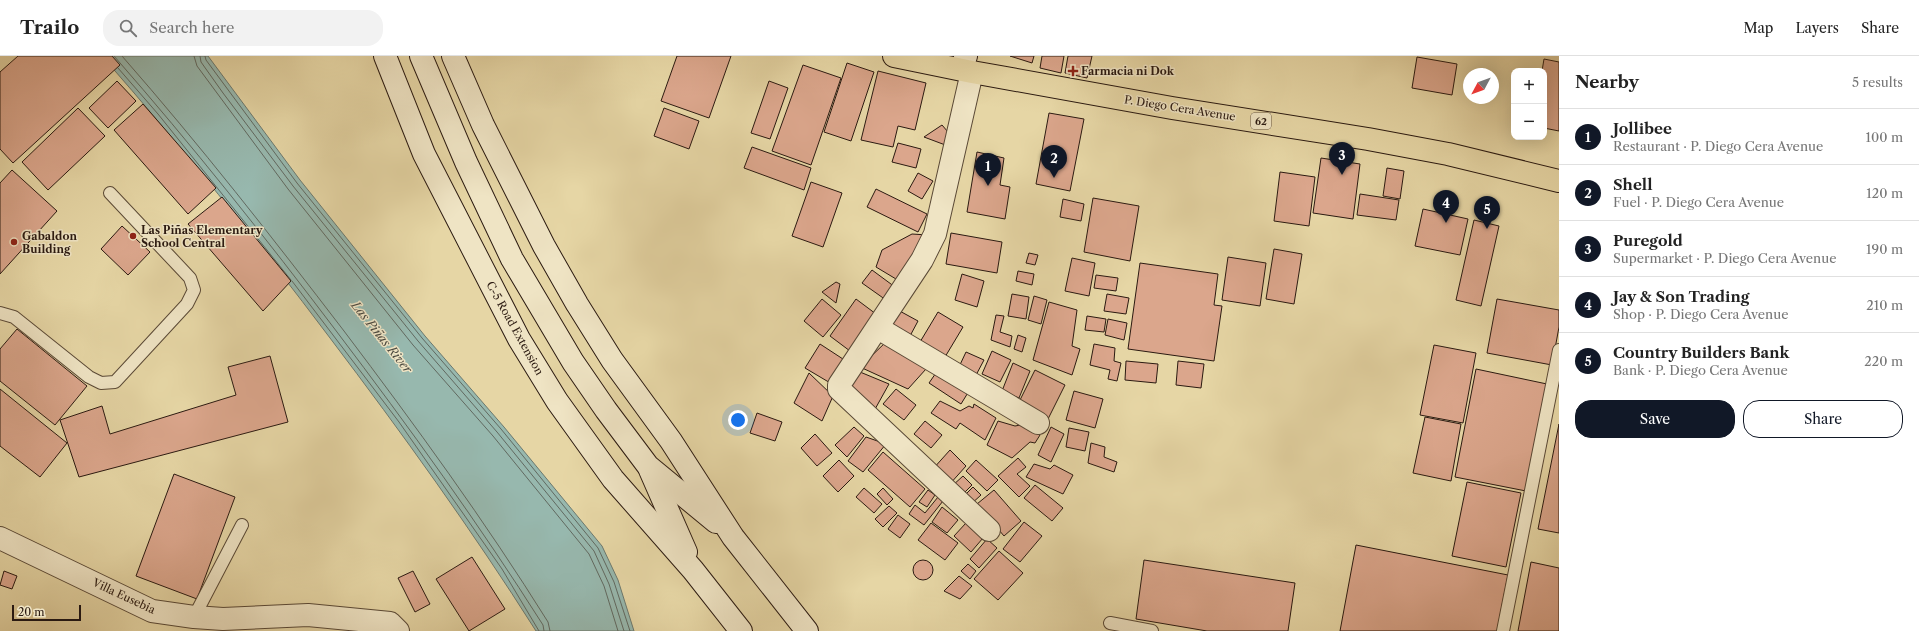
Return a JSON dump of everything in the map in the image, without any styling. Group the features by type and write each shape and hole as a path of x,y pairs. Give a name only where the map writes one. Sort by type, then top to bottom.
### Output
{"main road":[{"name":"C-5 Road Extension","path":"385,56 424,154 519,339 557,401 613,479 694,570 741,631"},
{"name":"C-5 Road Extension","path":"420,56 466,162 512,259 573,362 606,410 648,466 694,570"},
{"name":"C-5 Road Extension","path":"453,56 483,125 544,246 577,304 612,360 671,441 733,537 807,631"},
{"name":"P. Diego Cera Avenue","path":"894,56 966,66 1172,108 1368,139 1448,154 1559,181"},
{"path":"966,66 935,234 922,260 840,385 839,389 989,530"},
{"path":"878,328 1038,423"},
{"name":"C-5 Road Extension","path":"648,466 733,537"},
{"name":"Villa Eusebia","path":"0,538 152,611 194,617 223,619 308,615 390,623 398,631"}],"lane":[{"path":"0,313 14,318 89,377 101,383 116,382 187,304 194,290 190,278 110,193"},
{"path":"1504,631 1559,350"},
{"path":"194,617 242,525"},
{"path":"1110,624 1152,631"}],"water":[{"name":"Las Piñas River","path":"102,56 208,56 300,180 425,336 504,427 602,546 618,580 634,631 536,631 512,593 436,482 330,338 219,195"}],"building":[{"path":"18,56 112,56 120,65 13,163 0,149 0,72"},
{"path":"677,56 731,56 709,118 661,101"},
{"path":"1010,56 1034,56 1032,63"},
{"path":"1042,56 1064,56 1061,73 1040,68"},
{"path":"1068,56 1092,56 1087,78 1065,73"},
{"path":"1417,57 1457,64 1452,95 1412,88"},
{"path":"1544,59 1559,62 1559,131 1547,129 1547,68 1542,68"},
{"path":"847,63 874,72 851,141 824,132"},
{"path":"803,65 841,78 811,165 772,151"},
{"path":"878,71 926,83 915,130 898,126 893,147 861,140"},
{"path":"117,81 136,101 108,128 89,108"},
{"path":"769,81 788,88 770,139 751,133"},
{"path":"143,104 216,188 188,214 114,130"},
{"path":"78,108 105,136 48,190 22,162"},
{"path":"664,108 699,121 689,149 654,136"},
{"path":"1049,113 1084,119 1070,191 1036,184"},
{"path":"942,125 954,139 948,146 924,137"},
{"path":"898,143 921,149 916,168 892,162"},
{"path":"752,147 811,168 804,190 744,168"},
{"path":"977,152 1004,158 1000,185 1010,187 1005,219 967,212"},
{"path":"1321,158 1360,164 1353,219 1313,213"},
{"path":"1387,168 1404,171 1400,199 1383,196"},
{"name":"Gabaldon Building","path":"12,170 57,211 0,274 0,183"},
{"path":"1280,172 1315,177 1309,226 1274,221"},
{"path":"918,173 933,181 922,199 908,191"},
{"path":"811,182 842,193 823,247 792,236"},
{"path":"876,189 927,214 918,232 867,207"},
{"path":"1360,194 1399,200 1396,220 1357,215"},
{"path":"222,197 291,281 263,311 188,224"},
{"path":"1093,198 1139,206 1130,261 1084,252"},
{"path":"1063,199 1084,204 1081,221 1060,217"},
{"path":"1423,209 1468,219 1460,255 1415,246"},
{"path":"1474,220 1499,226 1481,306 1456,300"},
{"path":"122,226 150,252 128,275 101,249"},
{"path":"951,233 1002,242 997,273 946,264"},
{"path":"912,234 928,235 901,282 876,267 882,250"},
{"path":"1274,249 1302,254 1294,304 1266,299"},
{"path":"1029,253 1038,255 1035,265 1026,263"},
{"path":"1228,257 1266,263 1260,306 1222,300"},
{"path":"1072,258 1095,263 1089,296 1065,291"},
{"path":"1140,263 1218,274 1214,305 1222,306 1214,361 1128,349"},
{"path":"872,270 895,287 886,300 862,283"},
{"path":"1018,271 1034,274 1032,285 1016,281"},
{"path":"962,274 984,281 977,307 955,300"},
{"path":"1096,275 1118,278 1116,291 1094,288"},
{"path":"836,282 840,284 836,303 822,292"},
{"path":"1012,294 1029,297 1026,319 1008,316"},
{"path":"1107,294 1129,298 1126,314 1104,311"},
{"path":"1034,296 1047,300 1041,324 1028,320"},
{"path":"822,299 841,315 823,337 804,321"},
{"path":"856,299 876,314 850,351 830,336"},
{"path":"1497,299 1559,310 1559,327 1552,365 1487,353"},
{"path":"1049,302 1077,310 1072,346 1080,349 1072,375 1033,360"},
{"path":"896,309 918,321 910,336 888,324"},
{"path":"938,312 963,327 945,357 920,342"},
{"path":"996,315 1004,316 1000,332 1012,336 1010,347 991,340"},
{"path":"1087,316 1106,319 1104,332 1085,330"},
{"path":"1108,319 1127,323 1124,340 1105,335"},
{"path":"17,329 87,386 55,425 0,381 0,349"},
{"path":"1018,335 1026,338 1022,352 1014,349"},
{"path":"888,340 926,369 908,389 860,367"},
{"path":"820,344 846,361 832,384 805,368"},
{"path":"1094,344 1115,348 1114,361 1121,363 1117,381 1108,379 1110,370 1090,365"},
{"path":"1434,345 1476,353 1463,423 1420,415"},
{"path":"992,351 1011,360 1000,382 982,374"},
{"path":"966,352 984,360 975,377 958,369"},
{"path":"270,356 288,422 79,477 60,420 102,406 110,434 236,395 228,367"},
{"path":"1126,361 1158,364 1156,383 1125,380"},
{"path":"1178,361 1204,364 1201,388 1176,385"},
{"path":"1013,363 1030,371 1019,398 1002,391"},
{"path":"1476,369 1547,384 1526,491 1455,477"},
{"path":"938,370 969,391 961,404 929,383"},
{"path":"1035,370 1065,385 1046,423 1016,408"},
{"path":"860,372 889,384 874,411 846,392"},
{"path":"809,373 833,396 822,421 794,403"},
{"path":"0,389 67,443 40,477 0,446"},
{"path":"896,389 916,405 904,420 883,404"},
{"path":"1074,391 1103,399 1095,428 1066,420"},
{"path":"940,401 960,411 969,406 973,408 974,404 996,418 985,440 960,423 956,429 931,413"},
{"path":"757,413 782,422 775,441 750,433"},
{"path":"1425,417 1461,424 1451,481 1413,473"},
{"path":"925,421 942,435 931,448 914,434"},
{"path":"998,421 1015,426 1026,424 1040,435 1035,443 1030,442 1012,458 987,445"},
{"path":"1559,424 1559,533 1538,529"},
{"path":"854,427 864,436 847,457 835,445"},
{"path":"1051,427 1064,434 1051,462 1038,455"},
{"path":"1069,428 1089,432 1085,451 1066,447"},
{"path":"815,434 832,453 817,466 801,448"},
{"path":"866,437 886,444 863,472 848,461"},
{"path":"1091,443 1105,447 1104,457 1117,462 1114,472 1088,463"},
{"path":"950,450 966,466 949,485 932,470"},
{"path":"883,452 925,489 910,507 868,470"},
{"path":"1018,458 1026,467 1017,474 1030,486 1019,497 998,476"},
{"path":"839,460 854,476 838,492 823,476"},
{"path":"976,460 998,480 987,491 966,471"},
{"path":"1034,464 1050,469 1054,465 1073,475 1063,494 1026,477"},
{"path":"174,474 235,497 197,599 136,576"},
{"path":"963,476 972,485 961,496 952,486"},
{"path":"1467,482 1521,493 1506,567 1452,556"},
{"path":"1035,485 1063,508 1052,521 1024,498"},
{"path":"973,487 981,495 970,505 963,497"},
{"path":"864,488 882,504 874,513 856,497"},
{"path":"883,488 893,499 887,505 877,494"},
{"path":"928,490 935,495 927,507 919,502"},
{"path":"994,490 1021,521 1004,536 977,504"},
{"path":"938,497 943,501 924,525 909,514 915,505 925,513"},
{"path":"889,506 897,513 883,527 875,519"},
{"path":"942,507 958,520 947,533 932,522"},
{"path":"898,515 910,524 900,538 888,529"},
{"path":"1024,522 1042,536 1020,562 1003,549"},
{"path":"931,523 958,543 945,560 918,540"},
{"path":"966,523 983,538 971,552 954,536"},
{"path":"987,539 997,548 979,568 970,559"},
{"path":"1356,545 1508,575 1497,631 1340,631"},
{"path":"999,551 1023,573 998,600 974,579"},
{"path":"472,557 505,609 469,631 436,579"},
{"path":"923,560 930,563 933,570 930,577 923,580 916,577 913,570 916,563"},
{"path":"1144,560 1295,583 1288,631 1207,631 1136,619"},
{"path":"1531,562 1559,568 1559,631 1518,631"},
{"path":"968,564 976,571 970,579 961,571"},
{"path":"4,571 17,576 12,589 0,585"},
{"path":"413,571 430,604 415,612 398,578"},
{"path":"959,576 972,586 960,599 944,591"}],"place":[{"name":"Farmacia ni Dok","path":"1073,71"},
{"name":"Puregold","path":"1342,175"},
{"name":"Shell","path":"1054,178"},
{"name":"Jollibee","path":"988,186"},
{"name":"Jay & Son Trading","path":"1446,223"},
{"name":"Country Builders Bank","path":"1487,229"},
{"name":"Las Piñas Elementary School Central","path":"133,236"},
{"name":"Gabaldon Building","path":"14,242"}]}
